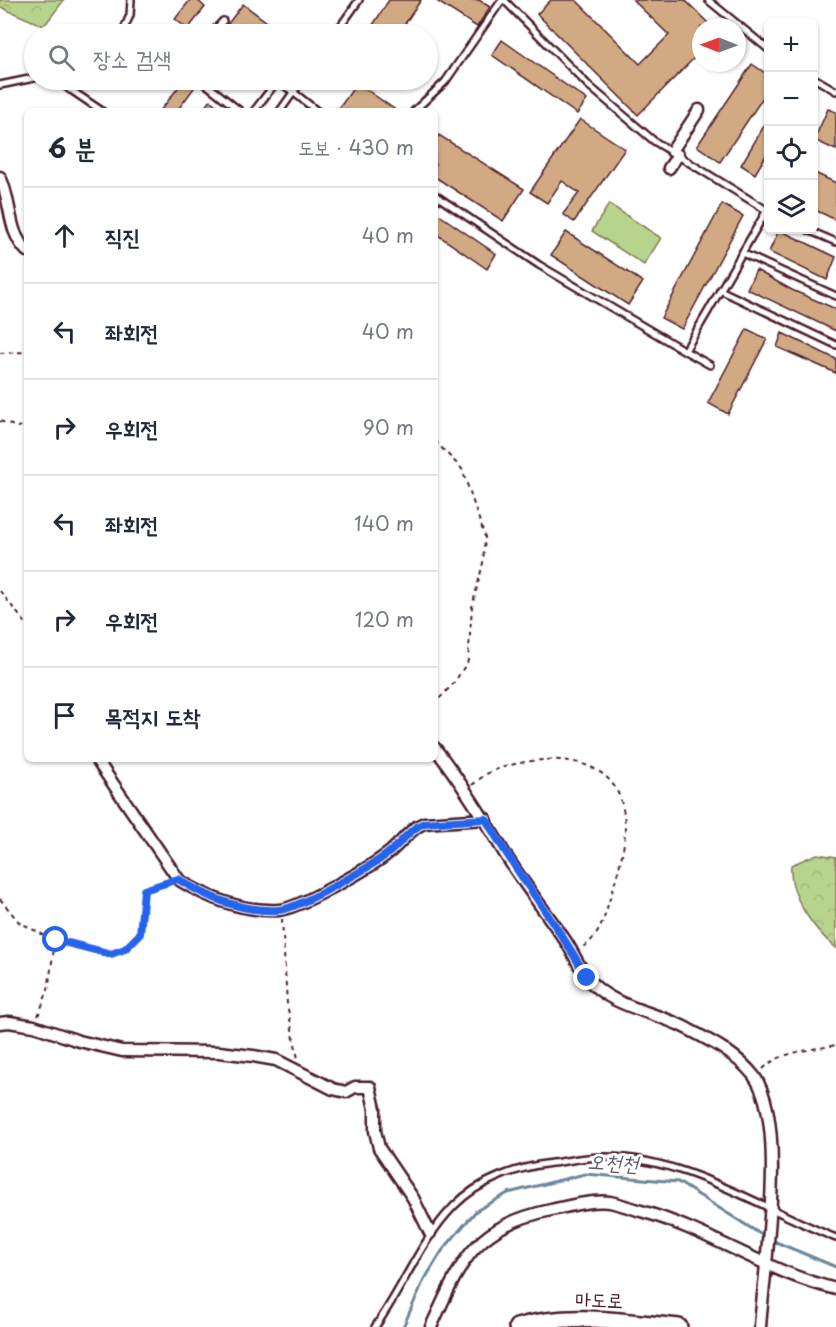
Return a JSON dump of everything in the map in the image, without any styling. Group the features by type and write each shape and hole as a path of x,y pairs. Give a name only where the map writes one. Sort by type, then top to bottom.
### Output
{"main road":[{"name":"마도로","path":"517,1327 537,1321 580,1318 679,1327"}],"street":[{"path":"669,168 699,110"},
{"path":"0,177 10,204 16,239 24,248"},
{"path":"438,752 486,819 506,855 573,952 587,978 606,996 667,1018 712,1041 726,1050 755,1077 766,1102 773,1171 760,1327"},
{"path":"98,762 178,879 196,890 240,907 282,910 362,873 400,845 416,826 424,823 486,819"},
{"path":"0,1023 34,1026 79,1041 122,1051 219,1052 253,1056 276,1060 333,1089 346,1092 355,1087 370,1087 379,1148 413,1198 430,1233"},
{"path":"431,1327 445,1291 474,1245 498,1228 520,1217 573,1205 609,1202 661,1216 815,1284 836,1289"}],"lane":[{"path":"126,24 130,15 131,0"},
{"path":"342,24 359,0"},
{"path":"438,89 503,0 588,85 654,141 764,209"},
{"path":"708,0 764,46"},
{"path":"0,85 24,80"},
{"path":"818,81 836,91"},
{"path":"70,90 97,108"},
{"path":"214,90 236,108"},
{"path":"256,108 270,90"},
{"path":"290,90 313,108"},
{"path":"282,108 295,90"},
{"path":"417,108 436,90"},
{"path":"438,197 539,265 710,364"},
{"path":"685,351 764,217"},
{"path":"817,234 836,242"},
{"path":"742,252 836,297"},
{"path":"720,290 836,345"},
{"path":"375,1327 391,1304 430,1233 456,1204 513,1170 601,1156 661,1165 725,1187 769,1214 836,1238"}],"path":[{"path":"0,353 24,352"},
{"path":"0,421 17,427 24,426"},
{"path":"438,444 462,469 485,537 483,563 472,607 468,661 454,683 438,700"},
{"path":"0,591 24,621"},
{"path":"465,789 493,770 537,760 572,761 593,768 614,784 622,803 625,848 598,936 573,952"},
{"path":"0,899 19,922 56,940 111,954 125,949 140,934 144,890 178,879"},
{"path":"282,910 287,1004 300,1072"},
{"path":"34,1026 48,990 56,940"},
{"path":"755,1077 771,1060 836,1046"}],"green space":[{"path":"0,0 64,0 46,24 39,24 0,7"},
{"path":"609,204 661,238 644,265 592,231"},
{"path":"817,854 836,857 836,948 819,932 804,911 791,876 791,865"}],"building":[{"path":"190,0 197,0 205,7 192,24 182,24 175,19"},
{"path":"389,0 421,0 405,24 374,24"},
{"path":"435,0 479,0 490,7 477,27"},
{"path":"551,0 576,0 640,64 669,35 633,0 685,0 703,18 692,18 692,60 638,115 537,14"},
{"path":"243,4 270,24 228,24"},
{"path":"502,40 587,100 577,114 492,55"},
{"path":"752,64 764,72 764,96 720,162 697,146"},
{"path":"176,90 193,90 179,108 162,108"},
{"path":"352,90 367,90 393,108 339,108"},
{"path":"210,100 219,108 204,108"},
{"path":"828,109 836,112 836,150 818,142 818,131"},
{"path":"580,119 625,149 574,222 563,214 579,193 562,181 547,203 530,192"},
{"path":"764,126 764,159 755,174 741,165"},
{"path":"439,135 524,189 503,221 438,179"},
{"path":"818,174 836,183 836,220 818,211"},
{"path":"722,204 743,216 682,329 661,318"},
{"path":"438,214 496,254 487,269 438,235"},
{"path":"566,232 643,282 628,305 551,255"},
{"path":"777,234 787,234 836,257 827,280 769,252"},
{"path":"756,270 792,290 836,309 836,331 747,289"},
{"path":"747,329 767,339 728,414 708,403"},
{"path":"782,333 836,359 836,373 777,347"}],"waterway":[{"name":"오천천","path":"403,1327 423,1282 442,1251 476,1211 508,1193 585,1174 678,1182 765,1237"},
{"name":"오천천","path":"771,1240 836,1267"}],"route":[{"path":"56,940 111,954 125,949 140,934 144,890 178,879 196,890 240,907 282,910 362,873 400,845 416,826 424,823 486,819 506,855 573,952 587,978"}]}
